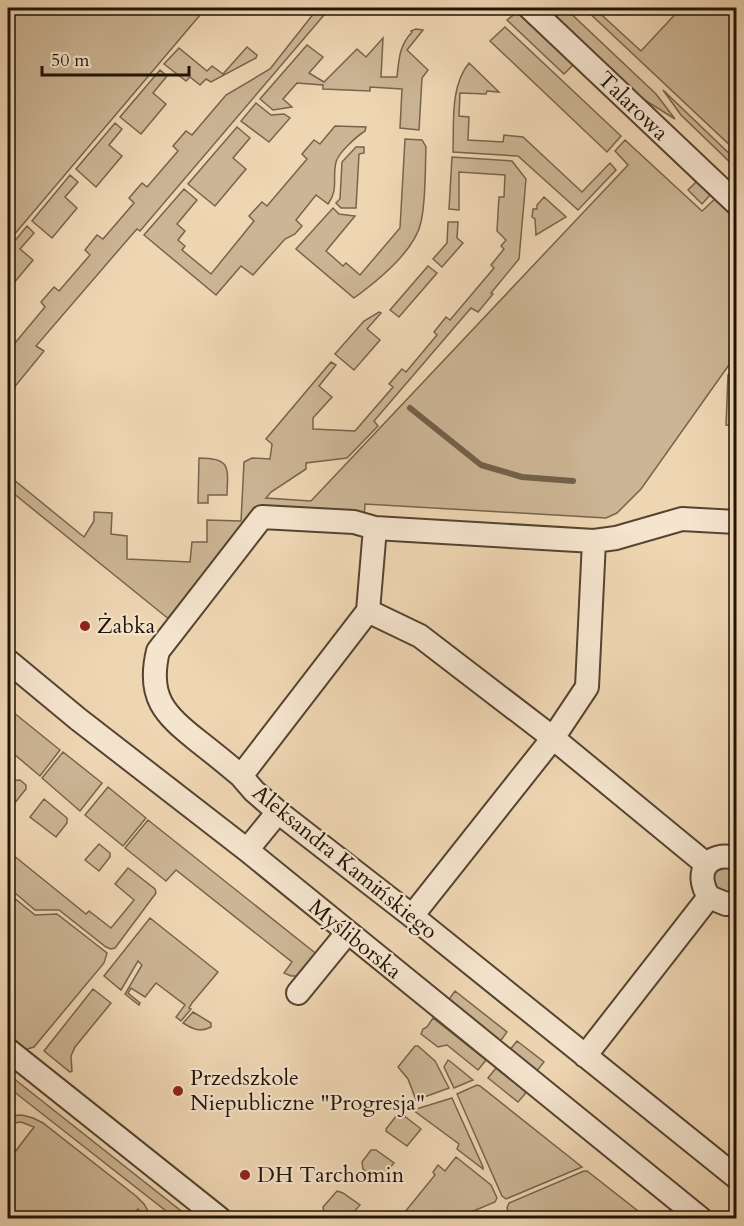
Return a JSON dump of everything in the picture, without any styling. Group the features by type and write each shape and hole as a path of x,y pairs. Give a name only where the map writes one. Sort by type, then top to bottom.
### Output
{"street":[{"name":"Talarowa","path":"530,8 736,203"},
{"path":"241,776 170,719 157,696 153,670 158,651 262,517 354,522 375,528 594,541 616,538 682,519 736,522"},
{"path":"375,528 368,611 420,636 553,738 706,864"},
{"path":"412,916 553,738 587,687 594,541"},
{"name":"Aleksandra Kamińskiego","path":"368,611 241,776 278,812 412,916 736,1177"},
{"name":"Myśliborska","path":"8,661 78,719 247,850 700,1218"},
{"path":"247,850 278,812"},
{"path":"706,864 721,856 736,858"},
{"path":"706,864 703,884 709,897 726,904 736,902"},
{"path":"585,1056 709,897"},
{"path":"298,993 347,933"},
{"path":"8,1050 219,1218"}],"shaded area":[{"path":"8,8 206,8 8,242"},
{"path":"318,8 330,8 140,231 137,229 36,346 44,351 8,395 9,339 15,343 45,307 41,302 54,287 59,291 90,255 85,250 97,235 103,239 134,203 129,198 142,183 147,187 178,151 173,146 186,131 192,135 226,95 270,69"},
{"path":"544,8 565,8 656,94 675,119 643,99"},
{"path":"584,8 594,8 641,51 681,8 736,8 736,151"},
{"path":"516,13 524,17 574,64 564,74 507,20"},
{"path":"505,27 621,136 607,152 490,41"},
{"path":"423,30 407,50 428,70 422,78 419,130 400,128 402,89 370,87 370,91 323,89 323,85 297,83 283,99 292,107 273,110 260,99 307,45 323,57 309,73 324,82 357,49 366,57 383,38 381,77 397,77 402,48 411,31"},
{"path":"247,47 257,55 256,58 211,82 206,79 200,85 190,77 186,81 164,64 179,48 207,71 212,66 223,74"},
{"path":"469,63 499,92 460,93 459,116 469,117 468,140 503,142 504,135 523,137 582,192 610,163 616,170 578,210 518,156 453,152 453,117 456,94 463,72"},
{"path":"160,70 167,76 153,93 166,104 141,134 120,117"},
{"path":"663,90 736,160 736,168 681,115"},
{"path":"256,103 271,115 284,114 290,118 269,142 241,121"},
{"path":"115,123 122,129 109,145 122,156 96,187 76,169"},
{"path":"335,126 366,127 365,131 337,158 331,199 328,204 316,195 296,220 302,226 295,234 285,239 253,275 241,266 216,295 144,235 184,189 197,200 177,224 185,231 178,240 185,246 182,250 211,274 254,221 249,216 262,202 267,206 307,159 302,154 314,140 320,144"},
{"path":"237,127 250,138 233,158 246,169 215,206 188,184"},
{"path":"405,139 422,140 426,147 425,195 421,222 403,255 383,275 354,298 296,249 333,208 339,214 355,216 326,251 343,266 346,263 360,275 400,228"},
{"path":"625,140 702,211 717,197 736,217 736,355 641,489 617,513 606,518 365,504 364,518 255,512 170,620 8,489 8,475 84,537 94,521 94,512 112,513 111,534 127,536 127,559 190,562 192,542 207,542 207,520 241,521 244,462 252,458 270,459 272,444 266,439 331,362 336,365 319,386 332,397 313,418 313,429 355,431 393,387 389,384 402,369 406,372 437,335 434,332 446,317 450,320 494,268 491,265 504,249 501,246 506,240 497,231 499,197 504,197 505,175 459,172 459,210 449,209 452,157 512,161 526,179 519,259 478,312 471,308 374,421 378,426 347,458 306,463 306,469 271,492 266,498 311,501 628,165 615,151"},
{"path":"356,147 364,147 364,153 359,154 356,208 341,208 336,203 340,199 342,162"},
{"path":"70,175 78,182 65,197 77,208 52,238 32,221"},
{"path":"698,180 711,194 702,204 688,190"},
{"path":"544,197 566,217 536,235 535,219 532,217 533,209 537,209 537,205"},
{"path":"448,222 458,222 457,238 463,243 442,267 433,259 447,243"},
{"path":"27,226 34,233 20,249 33,260 8,290 8,249"},
{"path":"428,266 437,273 399,317 390,310"},
{"path":"381,313 367,329 380,340 354,370 335,354 364,321"},
{"path":"728,375 736,375 736,426 726,425"},
{"path":"199,458 222,462 228,477 227,495 208,495 208,503 198,503"},
{"path":"8,708 60,750 40,776 8,749 13,740 8,736"},
{"path":"63,752 102,783 80,811 42,778"},
{"path":"20,780 26,785 26,789 14,804 8,799 8,781"},
{"path":"108,787 146,818 123,846 85,815"},
{"path":"44,799 67,818 67,823 56,837 30,817"},
{"path":"148,820 319,956 298,976 284,973 292,962 176,870 166,881 125,848"},
{"path":"99,844 110,853 110,857 99,871 85,860"},
{"path":"8,851 86,914 89,911 111,928 134,900 115,884 128,868 155,889 156,893 115,948 111,949 59,910 35,910 8,887"},
{"path":"736,862 736,897 720,898 709,872"},
{"path":"8,893 35,915 57,914 107,953 104,963 34,1047 24,1050 8,1040"},
{"path":"150,918 218,972 192,1003 189,1008 191,1009 181,1021 176,1017 185,1005 156,983 145,997 131,988 128,993 140,1003 139,1005 125,994 142,965 138,961 121,990 104,976"},
{"path":"93,989 111,1003 75,1047 71,1056 72,1071 70,1072 44,1051"},
{"path":"455,991 507,1032 499,1043 447,1002"},
{"path":"193,1012 211,1023 211,1027 197,1030 183,1023"},
{"path":"433,1018 486,1060 478,1070 447,1045 438,1047 421,1034"},
{"path":"517,1041 544,1062 536,1072 509,1051"},
{"path":"415,1046 435,1061 449,1088 416,1100 408,1079 398,1067"},
{"path":"448,1060 473,1080 454,1088 444,1067"},
{"path":"496,1068 525,1091 518,1102 488,1078"},
{"path":"8,1074 190,1218 175,1218 8,1087"},
{"path":"477,1085 582,1167 506,1199 502,1196 457,1094"},
{"path":"452,1098 483,1169 457,1149 459,1144 413,1110"},
{"path":"22,1115 43,1123 136,1196 152,1218 144,1218 138,1209 130,1218 16,1218 8,1212 8,1161 34,1127 21,1122 8,1124 8,1116"},
{"path":"397,1115 403,1115 421,1129 407,1146 386,1131"},
{"path":"371,1150 376,1150 394,1163 379,1181 363,1169 362,1162"},
{"path":"456,1157 491,1185 497,1198 495,1202 457,1218 400,1218 435,1175 433,1172 438,1165 445,1171"},
{"path":"584,1171 647,1218 511,1218 507,1208 509,1203"},
{"path":"337,1191 360,1205 349,1218 332,1218 324,1212 323,1207"}],"waterway":[{"path":"410,408 481,465 522,477 573,481"}],"place":[{"name":"Żabka","path":"85,626"},
{"name":"Przedszkole Niepubliczne \"Progresja\"","path":"178,1091"},
{"name":"DH Tarchomin","path":"245,1175"}]}
